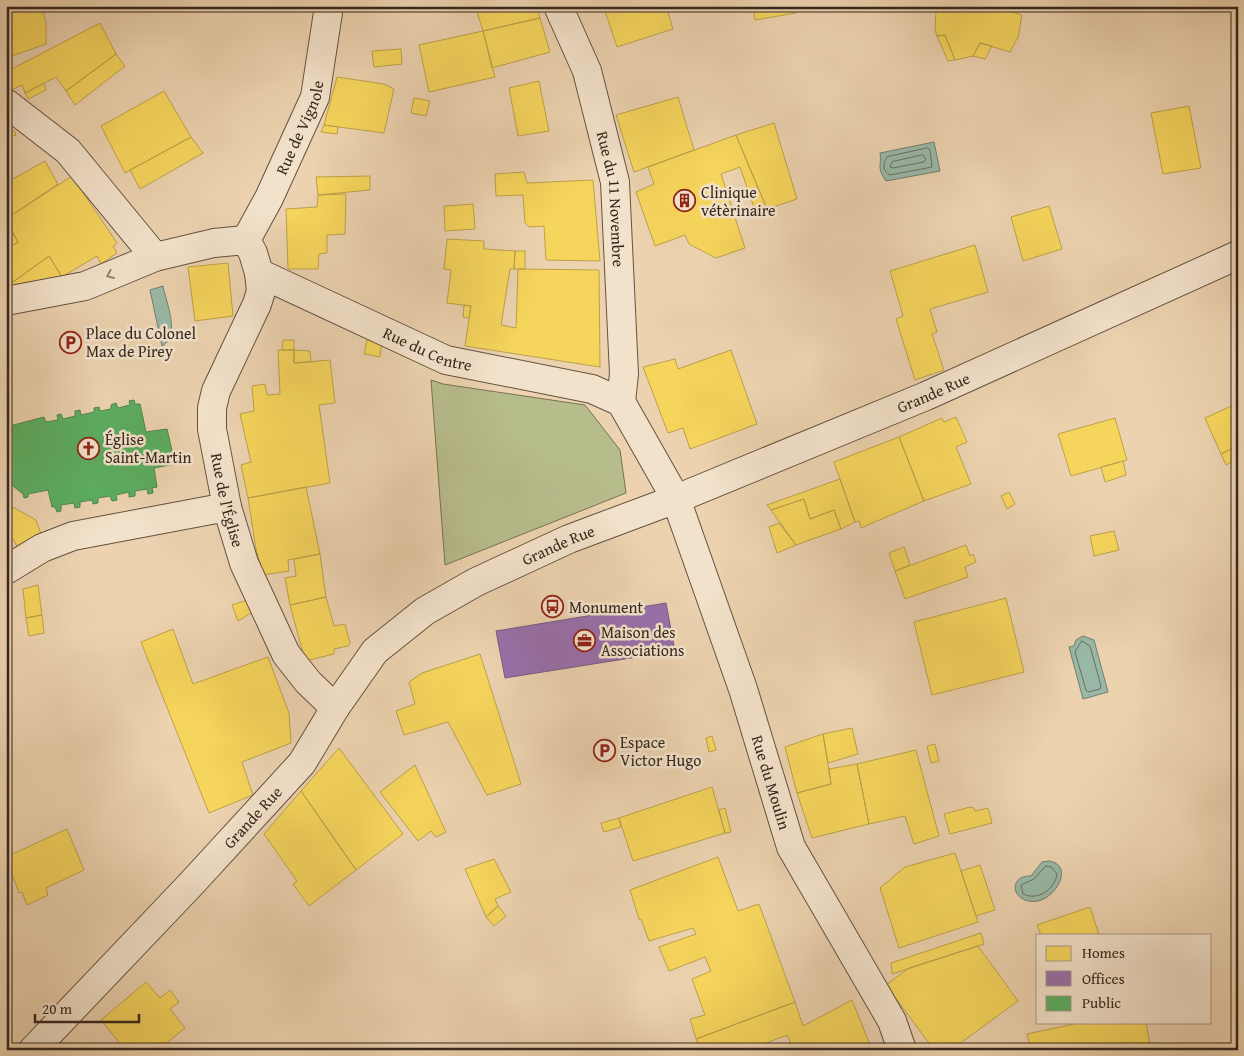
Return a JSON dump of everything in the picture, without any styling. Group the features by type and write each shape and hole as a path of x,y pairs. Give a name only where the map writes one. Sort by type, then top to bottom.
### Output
{"street":[{"name":"Rue de Vignole","path":"246,240 269,198 315,97 329,6"},
{"name":"Rue du 11 Novembre","path":"558,6 587,71 615,182 624,374 621,402"},
{"path":"6,103 68,151 155,257"},
{"path":"6,301 85,286 155,257 214,243 246,240 253,253 259,273"},
{"name":"Grande Rue","path":"33,1050 192,883 302,763 336,708 375,651 425,611 476,582 569,539 676,499 926,396 1238,254"},
{"name":"Rue du Centre","path":"259,273 446,360 592,389 621,402"},
{"name":"Rue de l'Église","path":"259,273 261,291 257,304 216,391 212,408 212,429 227,507 244,562 286,654 308,682 336,708"},
{"path":"621,402 676,499"},
{"name":"Rue du Moulin","path":"676,499 743,689 791,847 892,1020 902,1050"},
{"path":"6,570 42,548 72,536 227,507"}],"green space":[{"path":"431,380 443,384 585,405 620,450 626,493 445,565"}],"water":[{"path":"934,142 940,171 886,181 880,169 880,153"},
{"path":"163,286 171,318 171,335 162,346 150,290"},
{"path":"1083,636 1094,640 1108,692 1083,699 1069,647 1074,646 1076,640"},
{"path":"1049,861 1060,868 1062,874 1056,888 1051,894 1038,901 1022,899 1015,890 1018,880 1031,876 1042,862"}],"building: Homes":[{"path":"6,6 41,6 46,22 46,44 6,58"},
{"path":"475,6 536,6 540,18 483,31"},
{"path":"611,6 666,6 673,29 617,47 604,8"},
{"path":"753,6 795,6 796,13 755,20"},
{"path":"958,6 992,6 1022,15 1018,37 1010,52 980,43 973,56 955,60 945,35 937,36 935,30 936,10"},
{"path":"540,18 550,52 492,68 483,31"},
{"path":"100,23 116,54 66,91 56,77 25,93 22,85 9,91 6,87 6,72"},
{"path":"483,31 495,77 429,92 419,45"},
{"path":"945,35 955,60 948,61 937,36"},
{"path":"980,43 992,46 985,59 973,56"},
{"path":"401,49 402,64 374,67 372,51"},
{"path":"116,54 125,66 75,105 66,91"},
{"path":"337,77 384,84 394,89 384,133 324,125"},
{"path":"539,81 549,131 518,136 509,88"},
{"path":"44,83 46,90 28,99 25,93"},
{"path":"164,91 191,137 125,173 101,126"},
{"path":"678,97 694,150 634,172 616,115"},
{"path":"414,98 430,101 426,116 411,113"},
{"path":"1189,106 1201,168 1163,174 1151,113"},
{"path":"774,123 797,199 767,209 736,135"},
{"path":"6,124 15,132 16,135 6,138"},
{"path":"324,125 338,127 337,134 321,132"},
{"name":"Clinique vétèrinaire","path":"736,135 767,209 756,213 740,167 721,174 745,248 716,258 689,244 685,235 655,246 636,192 654,184 648,167"},
{"path":"191,137 203,153 140,189 130,170"},
{"path":"45,161 58,184 6,219 6,183"},
{"path":"524,172 527,183 593,180 600,261 546,260 544,226 529,227 525,223 523,195 496,196 495,174"},
{"path":"72,176 117,243 113,246 117,253 101,264 97,256 62,277 49,256 6,287 6,250 18,242 6,219"},
{"path":"370,176 370,190 318,195 316,177"},
{"path":"346,194 345,234 327,235 327,253 319,254 318,269 288,269 286,209 317,207 318,195"},
{"path":"473,204 475,229 445,231 444,206"},
{"path":"1049,206 1062,249 1023,261 1011,217"},
{"path":"6,222 18,242 6,250"},
{"path":"447,239 484,241 484,249 515,251 514,269 510,269 501,325 516,328 518,269 599,270 600,367 465,346 471,306 447,303 451,270 444,269"},
{"path":"975,245 988,292 930,309 937,332 932,334 944,370 915,380 896,319 903,316 890,271"},
{"path":"515,251 525,251 525,269 514,269"},
{"path":"49,256 62,277 6,289 6,287"},
{"path":"228,263 233,316 195,321 188,267"},
{"path":"464,305 471,306 469,318 463,317"},
{"path":"283,340 294,340 294,350 282,350"},
{"path":"367,340 382,343 380,357 364,354"},
{"path":"278,350 294,350 294,363 330,360 335,403 319,405 330,483 248,498 241,465 251,462 240,414 254,411 252,386 265,384 267,395 280,394"},
{"path":"294,350 310,351 311,362 294,363"},
{"path":"731,350 757,424 690,449 683,428 668,433 643,367 675,359 678,369"},
{"path":"1238,403 1238,446 1221,454 1205,418"},
{"path":"956,417 967,442 956,447 971,484 924,501 899,437 942,418 944,422"},
{"path":"1115,418 1127,460 1071,476 1058,434"},
{"path":"899,437 924,501 861,528 859,521 855,522 834,462"},
{"path":"1238,446 1238,459 1226,465 1221,454"},
{"path":"1123,461 1126,475 1105,482 1101,467"},
{"path":"840,479 855,522 841,529 834,510 810,519 804,499 771,510 767,505"},
{"path":"306,487 320,554 288,560 289,571 263,575 256,549 248,498"},
{"path":"1009,492 1015,504 1007,509 1001,496"},
{"path":"804,499 810,519 834,510 841,529 796,545 771,510"},
{"path":"7,504 36,520 41,534 17,546 10,534 6,535"},
{"path":"779,523 796,545 777,553 769,527"},
{"path":"1114,531 1119,550 1094,556 1090,536"},
{"path":"966,545 970,556 973,554 976,562 965,567 968,577 905,599 895,571"},
{"path":"904,547 910,565 895,571 889,553"},
{"path":"320,554 326,597 290,605 285,578 296,576 294,559"},
{"path":"38,585 42,615 26,618 23,589"},
{"path":"326,597 334,626 345,624 350,643 348,646 334,649 334,654 305,661 290,605"},
{"path":"1006,598 1024,672 932,695 914,622"},
{"path":"247,600 251,613 238,621 232,605"},
{"path":"42,615 44,633 29,636 26,618"},
{"path":"173,629 193,684 268,657 289,713 291,743 242,762 253,795 209,813 141,642"},
{"path":"480,654 521,784 487,795 448,722 404,735 396,711 415,704 409,682 422,673"},
{"path":"852,728 858,754 828,763 823,734"},
{"path":"823,734 831,784 797,793 785,747"},
{"path":"712,736 716,750 709,752 706,738"},
{"path":"935,744 939,761 931,763 927,746"},
{"path":"339,748 403,834 356,870 301,791"},
{"path":"916,750 939,836 914,844 905,816 869,824 857,764"},
{"path":"857,764 869,824 812,838 797,793 831,784 829,769"},
{"path":"415,765 446,832 436,837 431,831 418,841 380,792"},
{"path":"712,787 725,833 633,861 619,818"},
{"path":"301,791 356,870 309,906 293,884 297,881 264,834"},
{"path":"970,807 974,808 975,811 988,808 992,823 950,834 944,814"},
{"path":"725,808 731,832 725,833 719,810"},
{"path":"619,818 621,827 604,832 601,823"},
{"path":"67,829 84,870 46,888 48,895 27,905 22,892 19,893 6,857"},
{"path":"955,853 978,922 899,948 880,888 905,867"},
{"path":"718,857 738,911 759,904 795,1002 696,1039 690,1019 705,1015 692,979 711,971 705,957 669,971 659,947 696,934 693,928 649,941 641,919 639,919 630,890"},
{"path":"494,859 511,892 495,899 498,906 486,917 465,869"},
{"path":"980,865 995,910 976,916 961,871"},
{"path":"498,906 506,916 494,926 486,917"},
{"path":"1090,907 1099,934 1041,934 1037,925"},
{"path":"981,933 984,944 892,974 891,963"},
{"path":"978,946 1018,1001 951,1050 934,1050 886,985 909,968"},
{"path":"146,982 160,998 170,990 179,1002 170,1009 185,1028 158,1050 125,1050 101,1020"},
{"path":"852,1000 872,1050 794,1050 787,1035 748,1050 701,1050 696,1039 795,1002 803,1026"},
{"path":"1074,1024 1146,1024 1151,1050 1031,1050 1027,1034"}],"building: Offices":[{"name":"Maison des Associations","path":"666,603 675,651 505,678 496,631"}],"building: Public":[{"name":"Église Saint-Martin","path":"134,400 135,404 140,404 146,432 167,429 175,464 154,468 157,487 152,488 153,493 148,494 147,489 135,491 135,496 129,497 129,492 116,495 117,500 112,501 110,496 98,498 98,503 93,504 92,500 80,502 80,507 75,508 74,503 61,505 61,511 57,512 55,507 52,507 48,490 28,494 28,497 24,498 23,494 13,486 6,487 6,427 44,417 46,422 58,420 57,415 61,414 63,419 75,416 75,411 80,410 81,415 94,412 94,408 99,407 100,411 111,409 111,405 116,403 118,408 130,405 129,401"}],"place":[{"name":"Clinique vétèrinaire","path":"685,201"},
{"name":"Place du Colonel Max de Pirey","path":"70,342"},
{"name":"Église Saint-Martin","path":"89,448"},
{"name":"Monument","path":"553,607"},
{"name":"Maison des Associations","path":"585,641"},
{"name":"Espace Victor Hugo","path":"604,751"}]}
